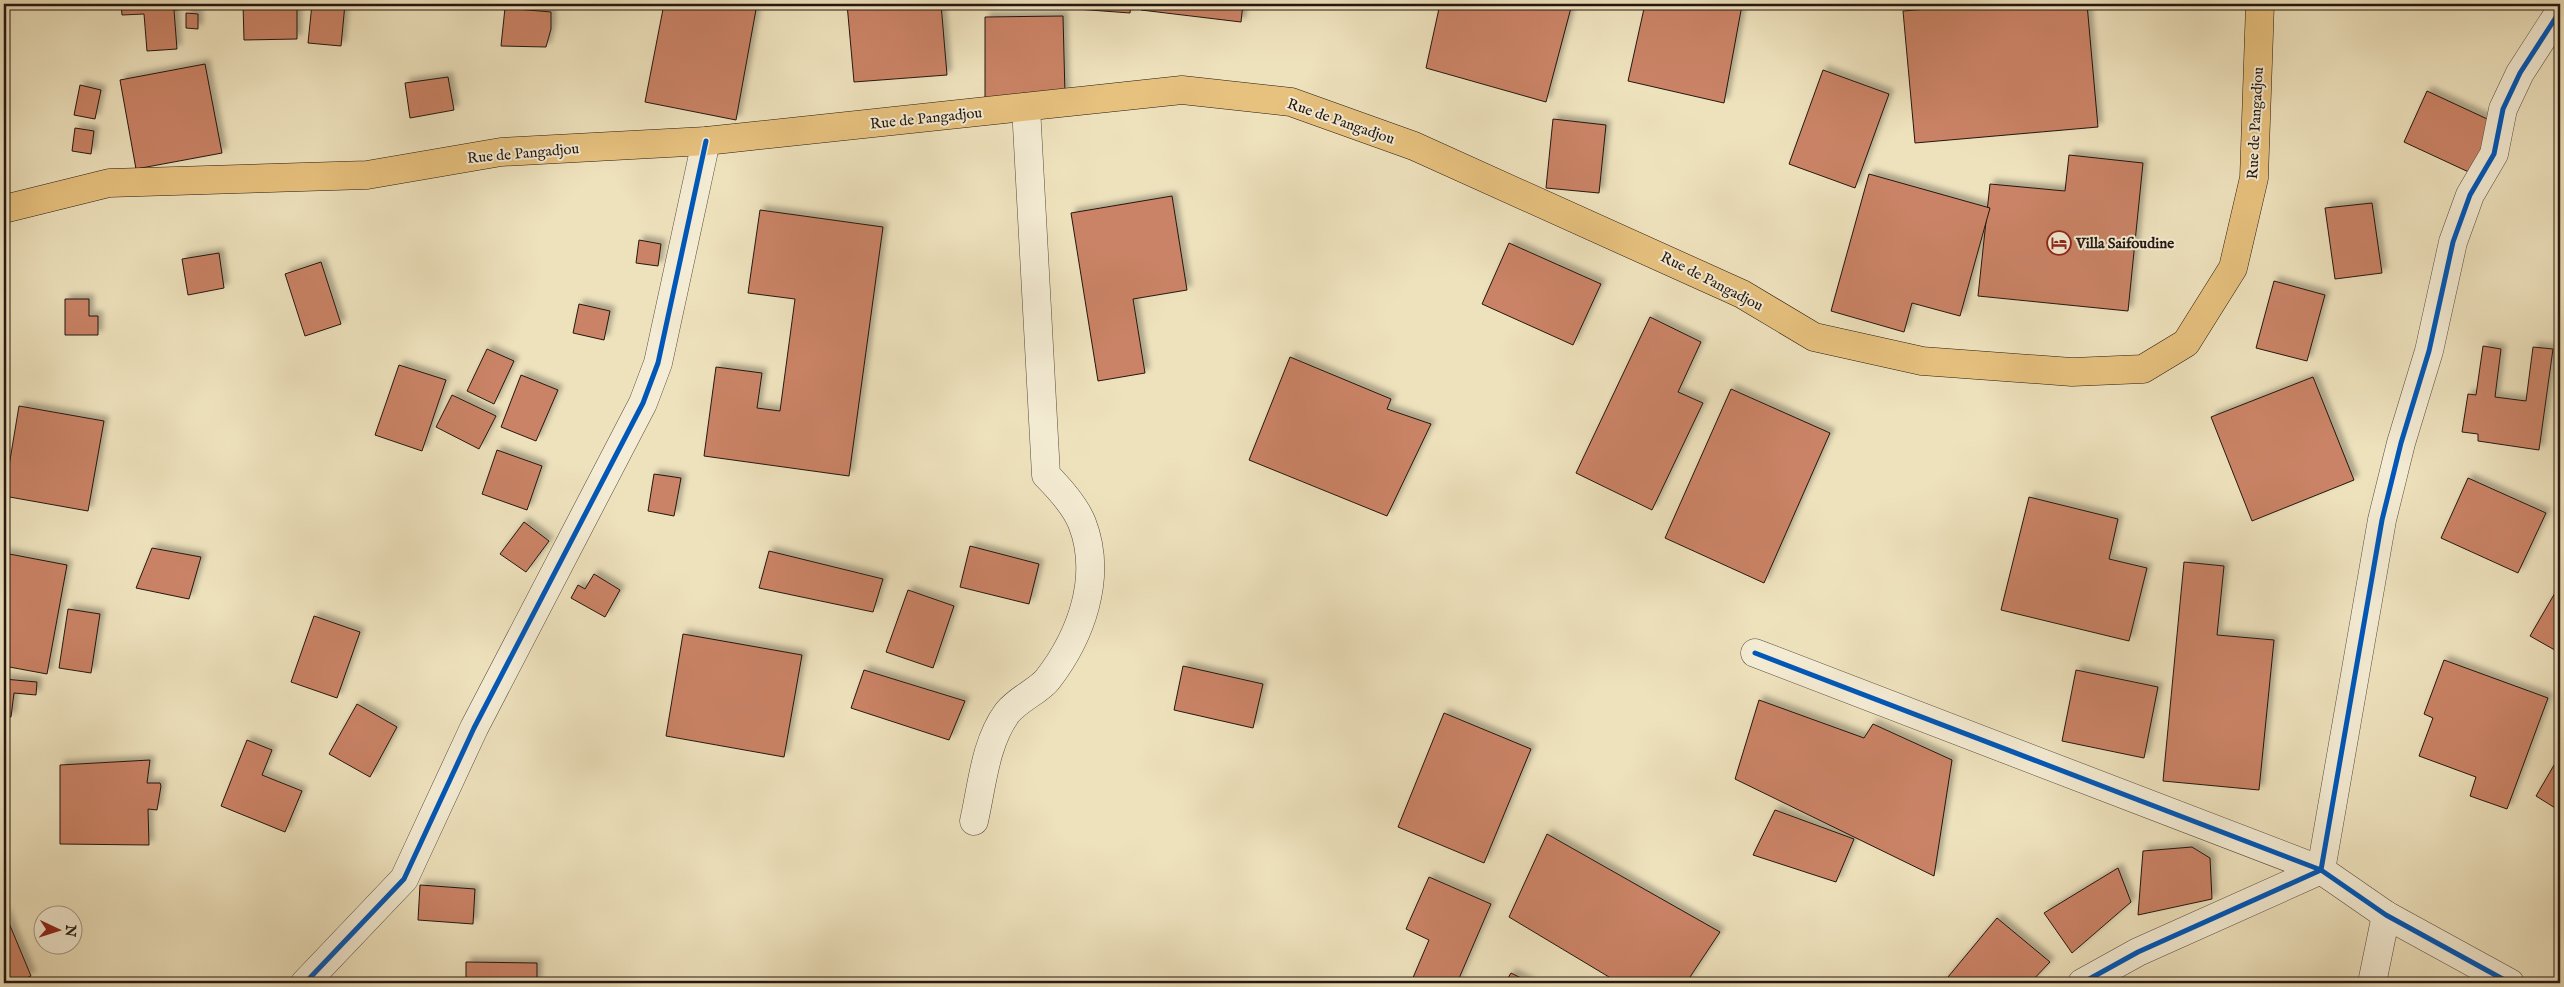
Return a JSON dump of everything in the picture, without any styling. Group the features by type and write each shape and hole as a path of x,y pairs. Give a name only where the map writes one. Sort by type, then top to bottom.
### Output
{"main road":[{"name":"Rue de Pangadjou","path":"4,210 109,183 367,175 501,152 706,141 1182,90 1291,102 1414,146 1653,252 1742,294 1814,337 1922,361 2072,372 2143,369 2186,343 2233,268 2254,178 2260,4"}],"street":[{"path":"2321,870 2382,520 2401,443 2429,352 2453,242 2470,194 2494,154 2503,108 2520,73 2560,11"},
{"path":"974,821 991,744 1007,714 1022,697 1046,682 1066,652 1085,612 1090,565 1082,523 1060,489 1046,475 1026,107"},
{"path":"305,983 404,879 474,728 643,402 658,363 706,141"},
{"path":"1755,653 2321,870 2386,914 2510,983"},
{"path":"2082,983 2138,952 2321,870"},
{"path":"2372,983 2386,914"}],"building":[{"path":"121,4 197,4 198,8 174,10 177,49 147,51 144,14 122,15"},
{"path":"243,4 297,4 297,39 244,40"},
{"path":"312,4 345,4 341,46 308,43"},
{"path":"664,4 757,4 736,120 645,102"},
{"path":"847,4 941,4 947,75 854,82"},
{"path":"1063,4 1131,4 1130,13 1063,8"},
{"path":"1142,4 1243,4 1241,22 1141,10"},
{"path":"1440,4 1572,4 1546,102 1426,68"},
{"path":"1645,4 1742,5 1724,103 1628,81"},
{"path":"1990,4 2087,4 2098,127 1915,143 1903,11"},
{"path":"505,8 551,12 551,29 546,47 501,46"},
{"path":"186,13 198,14 198,29 186,28"},
{"path":"1063,16 1065,95 985,98 985,17"},
{"path":"205,64 222,153 136,169 120,80"},
{"path":"1823,70 1889,94 1855,188 1789,164"},
{"path":"448,77 454,110 410,118 405,83"},
{"path":"80,85 101,90 95,119 74,115"},
{"path":"2427,91 2498,124 2473,174 2404,142"},
{"path":"1553,119 1606,125 1599,193 1546,188"},
{"path":"75,128 94,131 91,154 72,151"},
{"name":"Villa Saifoudine","path":"2069,155 2143,163 2128,311 1978,296 1990,184 2065,191"},
{"path":"1869,174 1990,208 1960,316 1912,303 1904,332 1831,311"},
{"path":"1172,196 1187,290 1133,299 1145,373 1098,381 1071,213"},
{"path":"2372,203 2382,273 2335,279 2325,208"},
{"path":"760,210 883,227 849,476 704,456 716,367 762,373 757,408 780,411 795,299 748,293"},
{"path":"639,240 661,244 658,266 636,263"},
{"path":"1509,243 1601,284 1573,345 1482,304"},
{"path":"219,253 224,288 188,295 182,259"},
{"path":"321,262 341,324 305,336 285,274"},
{"path":"2274,281 2325,295 2307,361 2256,348"},
{"path":"65,299 89,299 89,316 98,316 98,335 65,335"},
{"path":"579,304 610,311 604,340 573,333"},
{"path":"1650,317 1701,342 1678,392 1703,403 1652,510 1576,473"},
{"path":"2483,346 2501,349 2495,397 2526,401 2533,347 2553,349 2539,450 2478,441 2478,434 2462,432 2468,394 2476,395"},
{"path":"487,349 514,361 494,404 467,391"},
{"path":"1290,357 1391,399 1387,409 1431,424 1387,516 1249,460"},
{"path":"399,365 446,380 422,451 375,435"},
{"path":"521,375 558,390 536,441 501,427"},
{"path":"2313,377 2354,480 2252,521 2211,417"},
{"path":"1731,389 1830,433 1764,583 1665,538"},
{"path":"452,395 496,416 479,449 436,427"},
{"path":"19,406 104,421 88,511 4,496"},
{"path":"497,450 542,466 527,510 482,494"},
{"path":"654,474 681,478 674,516 648,511"},
{"path":"2468,478 2546,513 2518,573 2441,538"},
{"path":"2029,497 2118,519 2109,559 2147,568 2129,641 2001,610"},
{"path":"524,522 549,541 526,572 500,554"},
{"path":"970,546 1039,564 1029,604 960,587"},
{"path":"152,548 201,557 189,599 136,588"},
{"path":"769,551 883,579 873,612 759,588"},
{"path":"4,553 67,565 47,674 4,666"},
{"path":"2184,562 2224,566 2217,635 2274,640 2259,790 2163,781"},
{"path":"594,574 620,590 605,617 571,598 578,585 585,589"},
{"path":"2560,587 2560,653 2530,636"},
{"path":"908,590 954,606 933,668 886,652"},
{"path":"68,609 100,614 91,673 59,668"},
{"path":"314,616 360,632 337,698 291,682"},
{"path":"683,634 802,655 784,757 666,736"},
{"path":"2444,660 2548,698 2507,809 2470,796 2476,777 2419,756 2433,718 2424,714"},
{"path":"1183,666 1263,684 1253,728 1174,710"},
{"path":"864,670 965,701 949,740 851,708"},
{"path":"2076,670 2158,687 2144,758 2062,741"},
{"path":"4,679 37,682 36,695 14,693 11,717 4,717"},
{"path":"1759,700 1864,738 1873,724 1952,760 1934,876 1735,779"},
{"path":"357,704 397,727 370,777 329,754"},
{"path":"1444,713 1531,749 1484,863 1398,827"},
{"path":"247,740 272,750 262,775 302,791 285,832 221,806"},
{"path":"2560,755 2560,811 2536,796"},
{"path":"150,760 147,783 160,783 161,786 157,810 148,809 149,845 60,844 60,765"},
{"path":"1775,810 1854,839 1836,882 1753,855"},
{"path":"1547,834 1720,932 1686,983 1619,983 1509,917"},
{"path":"2192,847 2210,858 2212,899 2138,915 2143,851"},
{"path":"2118,868 2131,902 2072,953 2044,913"},
{"path":"1429,877 1491,904 1457,983 1419,983 1412,980 1429,940 1406,929"},
{"path":"420,885 475,889 473,924 418,920"},
{"path":"4,911 31,976 14,983 4,983"},
{"path":"1997,918 2050,962 2030,983 1943,983"},
{"path":"466,962 537,963 537,983 466,983"},
{"path":"1511,973 1531,983 1505,983"}],"cycle path":[{"path":"2510,983 2386,915 2321,870 2382,520 2401,443 2429,351 2453,242 2470,195 2494,154 2503,109 2520,73 2560,11"},
{"path":"305,983 404,879 474,728 643,403 658,363 706,141"},
{"path":"1755,653 2321,870 2138,952 2082,983"}],"place":[{"name":"Villa Saifoudine","path":"2059,243"}]}
